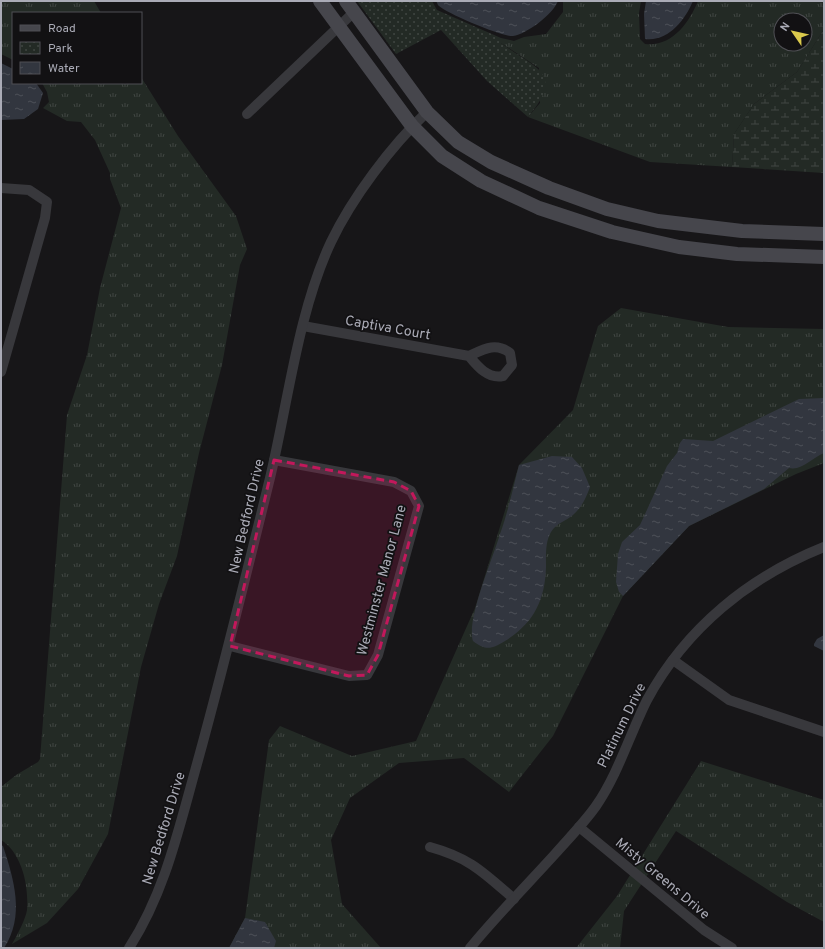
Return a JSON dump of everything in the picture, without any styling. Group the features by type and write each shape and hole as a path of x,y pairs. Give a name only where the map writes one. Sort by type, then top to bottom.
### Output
{"street":[{"path":"320,1 412,126 442,156 481,181 539,208 612,232 679,247 737,254 824,257"},
{"path":"247,114 338,27 350,7 427,112 458,142 491,162 549,188 607,209 658,221 742,231 824,234"},
{"name":"New Bedford Drive","path":"129,948 146,922 170,863 230,646 274,460 303,326 330,244 352,203 412,126 427,112"},
{"path":"1,188 29,190 47,202 45,218 4,348 1,372"},
{"name":"Captiva Court","path":"303,326 469,356"},
{"name":"Westminster Manor Lane","path":"230,646 349,676 367,675 378,655 419,506 411,491 394,482 274,460"},
{"name":"Platinum Drive","path":"470,948 579,827 601,798 647,701 673,660 704,623 739,593 780,567 824,547"},
{"path":"673,660 729,700 824,732"},
{"name":"Misty Greens Drive","path":"579,827 704,930 732,948"},
{"path":"430,847 453,854 472,863 514,899"}],"highlighted area":[{"path":"274,460 394,482 411,491 419,506 378,655 367,675 349,676 230,646"}],"green space":[{"path":"1,1 94,1 100,12 12,12 12,60 1,54"},
{"path":"357,1 432,1 437,10 501,38 501,43 535,66 542,73 545,81 545,90 539,102 528,117 487,81 441,30 396,54"},
{"path":"563,1 641,1 639,13 640,39 645,44 655,44 671,38 678,32 690,17 698,1 824,1 824,29 813,47 813,12 773,12 773,52 810,52 797,72 754,104 734,134 732,167 650,162 528,117 540,103 539,68 501,43 501,38 514,41 524,37 546,34 563,12"},
{"path":"824,29 824,173 732,167 734,134 754,104 797,72 810,52 813,52 813,47"},
{"path":"142,79 178,136 236,216 247,249 240,265 222,365 199,453 177,556 159,604 141,667 108,834 78,889 47,923 12,944 21,927 27,910 27,891 23,871 19,862 14,853 1,840 1,787 16,775 38,762 40,759 67,415 87,355 100,288 121,208 110,179 110,173 95,140 81,122 67,121 43,108 49,102 47,92 43,84 142,84"},
{"path":"621,308 728,327 824,329 824,463 796,474 689,526 623,596 553,736 509,792 464,758 399,763 350,798 331,840 342,904 381,948 229,948 245,918 269,740 280,726 352,756 416,741 475,608 519,465 573,410 598,326"},
{"path":"701,761 824,800 824,922 787,902 676,831 624,911 620,948 576,948 617,896"}],"water":[{"path":"436,1 558,1 551,12 539,23 525,32 508,36 463,19 439,6"},
{"path":"646,1 693,1 690,8 675,28 661,37 645,39 644,14"},
{"path":"1,63 12,68 12,84 37,84 43,93 38,109 24,119 1,120"},
{"path":"824,398 824,453 803,466 789,468 764,489 689,526 623,596 619,592 616,582 618,554 622,542 640,525 667,466 677,453 683,439 713,441 799,399"},
{"path":"552,456 572,457 582,468 590,487 579,509 573,515 556,526 549,536 546,549 545,579 536,610 524,626 515,634 500,644 485,648 473,641 473,619 481,589 506,517 519,465"},
{"path":"824,635 824,651 814,646 814,644 817,639"},
{"path":"1,845 3,846 11,872 16,898 14,923 4,948 1,948"},
{"path":"245,918 265,922 276,941 274,948 229,948"}]}
